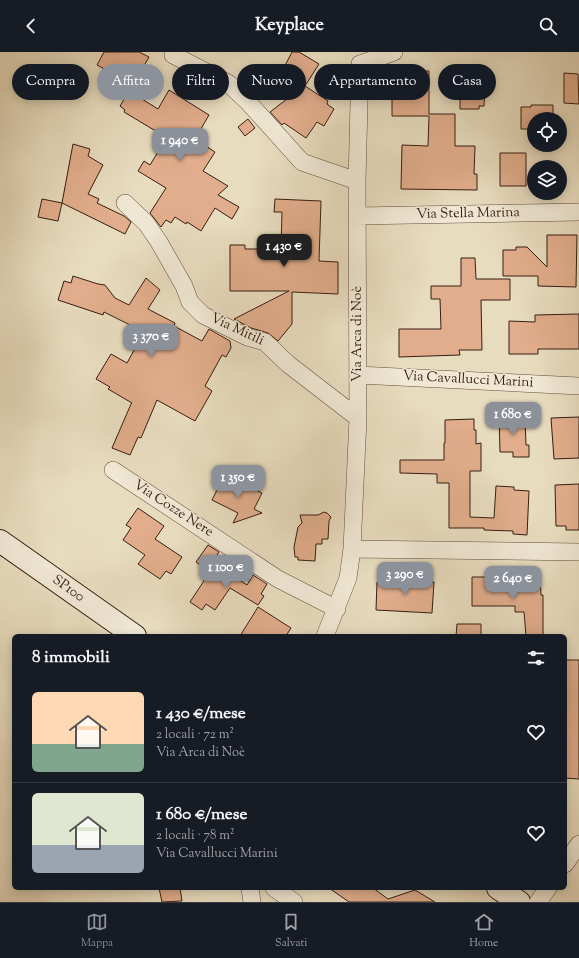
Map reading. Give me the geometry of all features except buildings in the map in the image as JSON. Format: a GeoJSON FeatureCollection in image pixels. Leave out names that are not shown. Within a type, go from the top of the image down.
{"type":"FeatureCollection","features":[{"type":"Feature","properties":{"kind":"main road","name":"SP100"},"geometry":{"type":"LineString","coordinates":[[0,541],[132,634]]}},
{"type":"Feature","properties":{"kind":"main road"},"geometry":{"type":"LineString","coordinates":[[501,890],[518,902]]}},
{"type":"Feature","properties":{"kind":"street"},"geometry":{"type":"LineString","coordinates":[[173,52],[173,55],[228,84],[248,102],[302,162],[357,181]]}},
{"type":"Feature","properties":{"kind":"street","name":"Via Arca di Noè"},"geometry":{"type":"LineString","coordinates":[[326,634],[348,578],[352,549],[358,418],[357,181],[360,64],[394,52]]}},
{"type":"Feature","properties":{"kind":"street","name":"Via Mitili"},"geometry":{"type":"LineString","coordinates":[[125,203],[146,224],[184,286],[190,302],[203,315],[247,337],[266,342],[288,364],[358,418]]}},
{"type":"Feature","properties":{"kind":"street","name":"Via Stella Marina"},"geometry":{"type":"LineString","coordinates":[[357,216],[579,212]]}},
{"type":"Feature","properties":{"kind":"street","name":"Via Cavallucci Marini"},"geometry":{"type":"LineString","coordinates":[[358,375],[579,386]]}},
{"type":"Feature","properties":{"kind":"street","name":"Via Cozze Nere"},"geometry":{"type":"LineString","coordinates":[[113,470],[278,579],[337,609]]}},
{"type":"Feature","properties":{"kind":"street"},"geometry":{"type":"LineString","coordinates":[[352,549],[579,552]]}},
{"type":"Feature","properties":{"kind":"street"},"geometry":{"type":"LineString","coordinates":[[567,861],[579,844]]}},
{"type":"Feature","properties":{"kind":"street"},"geometry":{"type":"LineString","coordinates":[[250,890],[252,902]]}},
{"type":"Feature","properties":{"kind":"street"},"geometry":{"type":"LineString","coordinates":[[277,890],[294,902]]}},
{"type":"Feature","properties":{"kind":"street"},"geometry":{"type":"LineString","coordinates":[[538,902],[547,890]]}}]}
